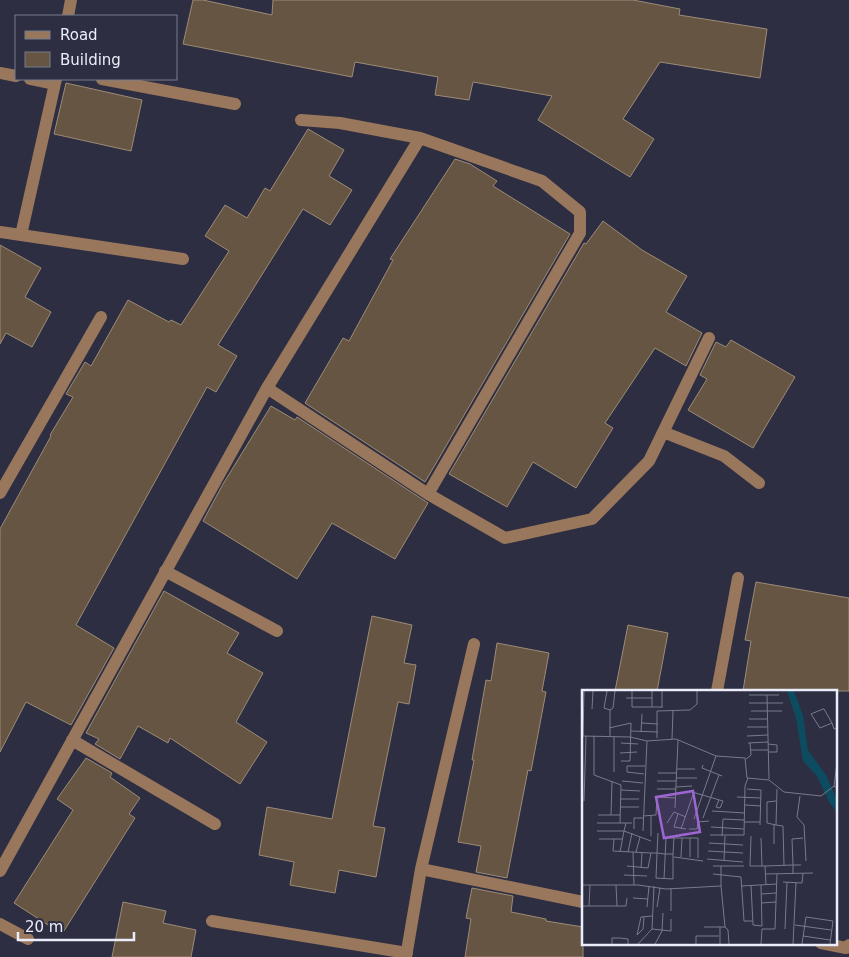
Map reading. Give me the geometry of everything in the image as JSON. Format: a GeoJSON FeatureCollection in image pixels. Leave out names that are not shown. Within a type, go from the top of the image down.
{"type":"FeatureCollection","features":[{"type":"Feature","properties":{"kind":"street"},"geometry":{"type":"LineString","coordinates":[[68,15],[71,0]]}},
{"type":"Feature","properties":{"kind":"street"},"geometry":{"type":"LineString","coordinates":[[0,73],[15,76]]}},
{"type":"Feature","properties":{"kind":"street"},"geometry":{"type":"LineString","coordinates":[[20,235],[55,81],[42,80]]}},
{"type":"Feature","properties":{"kind":"street"},"geometry":{"type":"LineString","coordinates":[[107,80],[234,104]]}},
{"type":"Feature","properties":{"kind":"street"},"geometry":{"type":"LineString","coordinates":[[301,120],[340,123],[420,138],[542,181],[580,212],[580,233],[428,494]]}},
{"type":"Feature","properties":{"kind":"street"},"geometry":{"type":"LineString","coordinates":[[0,871],[267,388],[420,138]]}},
{"type":"Feature","properties":{"kind":"street"},"geometry":{"type":"LineString","coordinates":[[0,232],[183,259]]}},
{"type":"Feature","properties":{"kind":"street"},"geometry":{"type":"LineString","coordinates":[[0,493],[101,317]]}},
{"type":"Feature","properties":{"kind":"street"},"geometry":{"type":"LineString","coordinates":[[267,388],[428,494],[505,538],[592,519],[649,461],[709,338]]}},
{"type":"Feature","properties":{"kind":"street"},"geometry":{"type":"LineString","coordinates":[[663,432],[724,456],[759,483]]}},
{"type":"Feature","properties":{"kind":"street"},"geometry":{"type":"LineString","coordinates":[[165,571],[277,631]]}},
{"type":"Feature","properties":{"kind":"street"},"geometry":{"type":"LineString","coordinates":[[717,690],[738,578]]}},
{"type":"Feature","properties":{"kind":"street"},"geometry":{"type":"LineString","coordinates":[[212,921],[406,955],[421,868],[474,644]]}},
{"type":"Feature","properties":{"kind":"street"},"geometry":{"type":"LineString","coordinates":[[72,740],[215,824]]}},
{"type":"Feature","properties":{"kind":"street"},"geometry":{"type":"LineString","coordinates":[[421,868],[582,902]]}},
{"type":"Feature","properties":{"kind":"street"},"geometry":{"type":"LineString","coordinates":[[0,924],[28,940]]}},
{"type":"Feature","properties":{"kind":"street"},"geometry":{"type":"LineString","coordinates":[[825,944],[846,948],[849,945]]}},
{"type":"Feature","properties":{"kind":"building"},"geometry":{"type":"Polygon","coordinates":[[[193,0],[203,0],[272,15],[273,0],[633,0],[680,9],[679,15],[767,29],[760,78],[660,62],[623,119],[654,139],[630,177],[538,120],[552,96],[473,82],[469,100],[435,95],[438,77],[355,62],[352,77],[183,44],[193,0]]]}},
{"type":"Feature","properties":{"kind":"building"},"geometry":{"type":"Polygon","coordinates":[[[66,83],[142,100],[131,151],[54,134],[66,83]]]}},
{"type":"Feature","properties":{"kind":"building"},"geometry":{"type":"Polygon","coordinates":[[[308,129],[344,150],[329,176],[352,190],[330,225],[303,209],[218,345],[237,356],[216,392],[207,387],[76,625],[114,648],[71,725],[26,702],[0,752],[0,529],[50,435],[73,397],[66,394],[85,362],[91,366],[128,300],[169,322],[171,320],[181,325],[229,251],[205,236],[225,205],[247,218],[265,188],[270,191],[308,129]]]}},
{"type":"Feature","properties":{"kind":"building"},"geometry":{"type":"Polygon","coordinates":[[[455,159],[470,164],[497,181],[493,186],[570,234],[425,482],[305,403],[343,338],[349,341],[393,260],[390,259],[455,159]]]}},
{"type":"Feature","properties":{"kind":"building"},"geometry":{"type":"Polygon","coordinates":[[[603,221],[642,250],[687,276],[666,312],[702,333],[686,366],[655,348],[605,423],[613,428],[576,488],[533,462],[507,507],[449,474],[584,243],[586,244],[603,221]]]}},
{"type":"Feature","properties":{"kind":"building"},"geometry":{"type":"Polygon","coordinates":[[[0,245],[41,268],[25,297],[51,312],[32,347],[6,333],[0,344],[0,245]]]}},
{"type":"Feature","properties":{"kind":"building"},"geometry":{"type":"Polygon","coordinates":[[[731,340],[795,377],[753,448],[688,410],[707,379],[700,375],[716,342],[726,347],[731,340]]]}},
{"type":"Feature","properties":{"kind":"building"},"geometry":{"type":"Polygon","coordinates":[[[271,406],[295,420],[297,417],[428,503],[395,559],[332,523],[297,579],[203,521],[223,484],[271,406]]]}},
{"type":"Feature","properties":{"kind":"building"},"geometry":{"type":"Polygon","coordinates":[[[756,582],[849,598],[849,691],[743,690],[751,641],[745,640],[756,582]]]}},
{"type":"Feature","properties":{"kind":"building"},"geometry":{"type":"Polygon","coordinates":[[[164,591],[239,633],[227,653],[263,673],[236,722],[267,742],[240,784],[170,738],[168,743],[138,726],[120,759],[95,744],[99,739],[86,733],[164,591]]]}},
{"type":"Feature","properties":{"kind":"building"},"geometry":{"type":"Polygon","coordinates":[[[372,616],[412,625],[404,663],[416,665],[409,704],[398,702],[373,826],[385,828],[376,877],[339,870],[335,893],[290,885],[294,862],[259,855],[267,807],[332,819],[372,616]]]}},
{"type":"Feature","properties":{"kind":"building"},"geometry":{"type":"Polygon","coordinates":[[[628,625],[668,633],[657,690],[615,690],[628,625]]]}},
{"type":"Feature","properties":{"kind":"building"},"geometry":{"type":"Polygon","coordinates":[[[497,643],[549,653],[542,691],[546,692],[531,771],[528,770],[507,878],[476,872],[481,846],[458,842],[474,760],[472,760],[486,680],[491,681],[497,643]]]}},
{"type":"Feature","properties":{"kind":"building"},"geometry":{"type":"Polygon","coordinates":[[[86,758],[112,773],[110,777],[140,798],[129,814],[135,818],[62,934],[14,903],[73,810],[57,799],[86,758]]]}},
{"type":"Feature","properties":{"kind":"building"},"geometry":{"type":"Polygon","coordinates":[[[472,888],[513,896],[511,912],[546,919],[546,921],[582,927],[583,957],[465,957],[471,919],[466,918],[472,888]]]}},
{"type":"Feature","properties":{"kind":"building"},"geometry":{"type":"Polygon","coordinates":[[[123,902],[166,911],[163,923],[196,930],[191,957],[112,957],[123,902]]]}}]}
